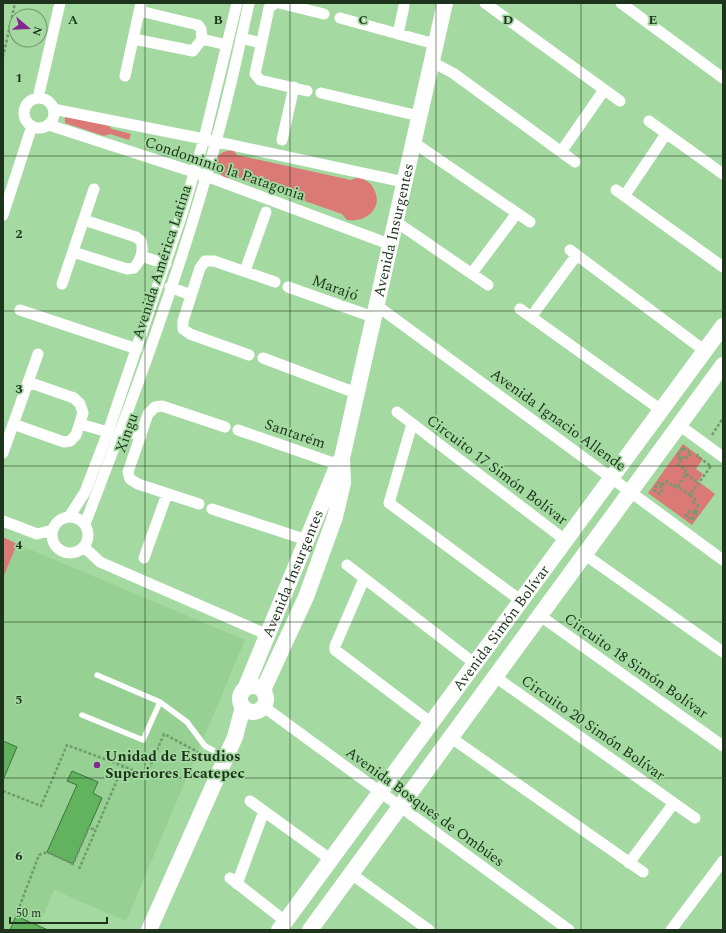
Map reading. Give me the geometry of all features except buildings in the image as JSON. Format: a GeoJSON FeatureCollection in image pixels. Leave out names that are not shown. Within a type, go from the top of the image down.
{"type":"FeatureCollection","features":[{"type":"Feature","properties":{"kind":"main road","name":"Avenida Insurgentes"},"geometry":{"type":"LineString","coordinates":[[245,689],[340,463],[445,3]]}},
{"type":"Feature","properties":{"kind":"main road","name":"Avenida Simón Bolívar"},"geometry":{"type":"LineString","coordinates":[[282,926],[379,791],[723,326]]}},
{"type":"Feature","properties":{"kind":"main road","name":"Avenida Simón Bolívar"},"geometry":{"type":"LineString","coordinates":[[310,930],[494,676],[723,365]]}},
{"type":"Feature","properties":{"kind":"main road","name":"Avenida Insurgentes"},"geometry":{"type":"LineString","coordinates":[[263,690],[306,597],[335,517],[343,482],[340,463]]}},
{"type":"Feature","properties":{"kind":"main road"},"geometry":{"type":"LineString","coordinates":[[149,930],[235,737],[253,709],[267,702],[263,690],[258,687],[251,686],[245,689],[240,698],[253,709]]}},
{"type":"Feature","properties":{"kind":"street"},"geometry":{"type":"LineString","coordinates":[[3,215],[32,126],[27,122],[25,110],[32,100],[38,98],[60,3]]}},
{"type":"Feature","properties":{"kind":"street","name":"Avenida América Latina"},"geometry":{"type":"LineString","coordinates":[[53,530],[56,524],[62,519],[69,517],[85,492],[137,349],[166,264],[204,139],[237,3]]}},
{"type":"Feature","properties":{"kind":"street","name":"Avenida América Latina"},"geometry":{"type":"LineString","coordinates":[[84,547],[88,536],[85,524],[121,430],[206,176],[216,142],[249,3]]}},
{"type":"Feature","properties":{"kind":"street"},"geometry":{"type":"LineString","coordinates":[[276,3],[269,8],[254,74],[260,80],[307,90]]}},
{"type":"Feature","properties":{"kind":"street"},"geometry":{"type":"LineString","coordinates":[[280,3],[324,14]]}},
{"type":"Feature","properties":{"kind":"street"},"geometry":{"type":"LineString","coordinates":[[485,3],[620,101]]}},
{"type":"Feature","properties":{"kind":"street"},"geometry":{"type":"LineString","coordinates":[[621,3],[723,78]]}},
{"type":"Feature","properties":{"kind":"street"},"geometry":{"type":"LineString","coordinates":[[398,34],[404,6]]}},
{"type":"Feature","properties":{"kind":"street"},"geometry":{"type":"LineString","coordinates":[[125,76],[140,7],[198,25],[202,39],[193,51],[134,39]]}},
{"type":"Feature","properties":{"kind":"street"},"geometry":{"type":"LineString","coordinates":[[340,18],[435,44]]}},
{"type":"Feature","properties":{"kind":"street"},"geometry":{"type":"LineString","coordinates":[[241,38],[261,43]]}},
{"type":"Feature","properties":{"kind":"street"},"geometry":{"type":"LineString","coordinates":[[202,39],[227,45]]}},
{"type":"Feature","properties":{"kind":"street"},"geometry":{"type":"LineString","coordinates":[[432,62],[453,73],[575,162]]}},
{"type":"Feature","properties":{"kind":"street"},"geometry":{"type":"LineString","coordinates":[[282,140],[294,87]]}},
{"type":"Feature","properties":{"kind":"street"},"geometry":{"type":"LineString","coordinates":[[561,152],[604,90]]}},
{"type":"Feature","properties":{"kind":"street"},"geometry":{"type":"LineString","coordinates":[[321,94],[418,116]]}},
{"type":"Feature","properties":{"kind":"street","name":"Condominio la Patagonia"},"geometry":{"type":"LineString","coordinates":[[38,98],[45,99],[54,109],[204,139],[404,182]]}},
{"type":"Feature","properties":{"kind":"street"},"geometry":{"type":"LineString","coordinates":[[49,125],[52,120],[54,109]]}},
{"type":"Feature","properties":{"kind":"street"},"geometry":{"type":"LineString","coordinates":[[649,121],[723,174]]}},
{"type":"Feature","properties":{"kind":"street","name":"Condominio la Patagonia"},"geometry":{"type":"LineString","coordinates":[[32,126],[38,128],[49,125],[194,172],[390,244]]}},
{"type":"Feature","properties":{"kind":"street"},"geometry":{"type":"LineString","coordinates":[[666,134],[620,192],[723,267]]}},
{"type":"Feature","properties":{"kind":"street"},"geometry":{"type":"LineString","coordinates":[[413,142],[530,222]]}},
{"type":"Feature","properties":{"kind":"street"},"geometry":{"type":"LineString","coordinates":[[62,284],[94,189]]}},
{"type":"Feature","properties":{"kind":"street"},"geometry":{"type":"LineString","coordinates":[[245,271],[266,212]]}},
{"type":"Feature","properties":{"kind":"street"},"geometry":{"type":"LineString","coordinates":[[472,273],[517,213]]}},
{"type":"Feature","properties":{"kind":"street"},"geometry":{"type":"LineString","coordinates":[[73,252],[127,269],[134,268],[141,256],[143,249],[142,241],[136,237],[84,220]]}},
{"type":"Feature","properties":{"kind":"street"},"geometry":{"type":"LineString","coordinates":[[395,221],[488,285]]}},
{"type":"Feature","properties":{"kind":"street"},"geometry":{"type":"LineString","coordinates":[[531,317],[573,253],[705,351]]}},
{"type":"Feature","properties":{"kind":"street"},"geometry":{"type":"LineString","coordinates":[[141,256],[166,264]]}},
{"type":"Feature","properties":{"kind":"street"},"geometry":{"type":"LineString","coordinates":[[249,355],[190,334],[183,329],[183,322],[200,268],[205,261],[214,261],[275,282]]}},
{"type":"Feature","properties":{"kind":"street"},"geometry":{"type":"LineString","coordinates":[[170,287],[192,295]]}},
{"type":"Feature","properties":{"kind":"street","name":"Marajó"},"geometry":{"type":"LineString","coordinates":[[288,287],[374,311]]}},
{"type":"Feature","properties":{"kind":"street"},"geometry":{"type":"LineString","coordinates":[[520,309],[661,410]]}},
{"type":"Feature","properties":{"kind":"street"},"geometry":{"type":"LineString","coordinates":[[20,310],[137,349]]}},
{"type":"Feature","properties":{"kind":"street","name":"Avenida Ignacio Allende"},"geometry":{"type":"LineString","coordinates":[[374,311],[611,477],[723,560]]}},
{"type":"Feature","properties":{"kind":"street"},"geometry":{"type":"LineString","coordinates":[[3,453],[38,354]]}},
{"type":"Feature","properties":{"kind":"street"},"geometry":{"type":"LineString","coordinates":[[264,358],[356,393]]}},
{"type":"Feature","properties":{"kind":"street"},"geometry":{"type":"LineString","coordinates":[[13,424],[64,442],[70,441],[76,436],[83,413],[80,404],[74,398],[28,382]]}},
{"type":"Feature","properties":{"kind":"street","name":"Xingu"},"geometry":{"type":"LineString","coordinates":[[199,504],[138,484],[130,479],[128,472],[148,414],[155,408],[162,406],[225,427]]}},
{"type":"Feature","properties":{"kind":"street","name":"Circuito 17 Simón Bolívar"},"geometry":{"type":"LineString","coordinates":[[397,412],[565,540]]}},
{"type":"Feature","properties":{"kind":"street"},"geometry":{"type":"LineString","coordinates":[[80,424],[108,432]]}},
{"type":"Feature","properties":{"kind":"street","name":"Circuito 17 Simón Bolívar"},"geometry":{"type":"LineString","coordinates":[[412,424],[390,503],[520,600]]}},
{"type":"Feature","properties":{"kind":"street"},"geometry":{"type":"LineString","coordinates":[[679,425],[723,458]]}},
{"type":"Feature","properties":{"kind":"street"},"geometry":{"type":"LineString","coordinates":[[121,430],[141,436]]}},
{"type":"Feature","properties":{"kind":"street","name":"Santarém"},"geometry":{"type":"LineString","coordinates":[[238,430],[340,463]]}},
{"type":"Feature","properties":{"kind":"street"},"geometry":{"type":"LineString","coordinates":[[144,558],[167,494]]}},
{"type":"Feature","properties":{"kind":"street"},"geometry":{"type":"LineString","coordinates":[[212,509],[307,540]]}},
{"type":"Feature","properties":{"kind":"street"},"geometry":{"type":"LineString","coordinates":[[69,517],[75,517],[85,524]]}},
{"type":"Feature","properties":{"kind":"street"},"geometry":{"type":"LineString","coordinates":[[3,521],[37,534],[53,530],[54,542],[62,551],[73,553],[84,547],[100,562],[268,635]]}},
{"type":"Feature","properties":{"kind":"street"},"geometry":{"type":"LineString","coordinates":[[584,554],[723,652]]}},
{"type":"Feature","properties":{"kind":"street"},"geometry":{"type":"LineString","coordinates":[[347,565],[474,663]]}},
{"type":"Feature","properties":{"kind":"street"},"geometry":{"type":"LineString","coordinates":[[364,579],[335,646],[335,650],[430,722]]}},
{"type":"Feature","properties":{"kind":"street","name":"Circuito 18 Simón Bolívar"},"geometry":{"type":"LineString","coordinates":[[539,615],[719,743],[723,731]]}},
{"type":"Feature","properties":{"kind":"street","name":"Circuito 20 Simón Bolívar"},"geometry":{"type":"LineString","coordinates":[[494,676],[695,818]]}},
{"type":"Feature","properties":{"kind":"street","name":"Avenida Bosques de Ombúes"},"geometry":{"type":"LineString","coordinates":[[253,709],[379,791],[569,930]]}},
{"type":"Feature","properties":{"kind":"street"},"geometry":{"type":"LineString","coordinates":[[450,737],[643,872]]}},
{"type":"Feature","properties":{"kind":"street"},"geometry":{"type":"LineString","coordinates":[[250,801],[330,859]]}},
{"type":"Feature","properties":{"kind":"street"},"geometry":{"type":"LineString","coordinates":[[629,863],[674,803]]}},
{"type":"Feature","properties":{"kind":"street"},"geometry":{"type":"LineString","coordinates":[[264,811],[234,881],[282,926]]}},
{"type":"Feature","properties":{"kind":"street"},"geometry":{"type":"LineString","coordinates":[[671,930],[723,861]]}},
{"type":"Feature","properties":{"kind":"street"},"geometry":{"type":"LineString","coordinates":[[350,873],[428,930]]}},
{"type":"Feature","properties":{"kind":"lane"},"geometry":{"type":"LineString","coordinates":[[97,675],[160,702],[187,722],[205,746],[226,757]]}},
{"type":"Feature","properties":{"kind":"lane"},"geometry":{"type":"LineString","coordinates":[[82,715],[143,740],[160,702]]}},
{"type":"Feature","properties":{"kind":"path"},"geometry":{"type":"LineString","coordinates":[[3,57],[15,3]]}},
{"type":"Feature","properties":{"kind":"path"},"geometry":{"type":"LineString","coordinates":[[690,495],[711,466],[697,456],[723,418]]}},
{"type":"Feature","properties":{"kind":"path"},"geometry":{"type":"LineString","coordinates":[[678,487],[686,474],[684,473],[686,470],[678,464],[684,456],[687,458],[690,453],[683,448],[677,456],[681,459]]}},
{"type":"Feature","properties":{"kind":"path"},"geometry":{"type":"LineString","coordinates":[[686,474],[698,483]]}},
{"type":"Feature","properties":{"kind":"path"},"geometry":{"type":"LineString","coordinates":[[662,485],[658,483],[654,490],[660,494],[662,491],[660,489],[666,481],[674,487],[675,485],[695,499],[693,502],[698,505],[693,513],[690,511],[686,516],[692,520],[698,512],[695,510]]}},
{"type":"Feature","properties":{"kind":"path"},"geometry":{"type":"LineString","coordinates":[[3,791],[41,806],[67,745],[146,776],[164,734],[177,739],[201,754],[205,746]]}},
{"type":"Feature","properties":{"kind":"path"},"geometry":{"type":"LineString","coordinates":[[79,869],[123,766]]}},
{"type":"Feature","properties":{"kind":"path"},"geometry":{"type":"LineString","coordinates":[[16,916],[39,856],[47,852],[73,864],[89,827],[95,830]]}},
{"type":"Feature","properties":{"kind":"shaded area"},"geometry":{"type":"Polygon","coordinates":[[[65,116],[107,124],[112,129],[131,134],[129,140],[110,134],[104,136],[65,123],[65,116]]]}},
{"type":"Feature","properties":{"kind":"shaded area"},"geometry":{"type":"Polygon","coordinates":[[[233,150],[237,155],[351,180],[359,177],[372,186],[376,193],[376,206],[372,212],[361,219],[347,220],[342,214],[233,176],[225,179],[218,169],[216,160],[221,153],[233,150]]]}},
{"type":"Feature","properties":{"kind":"shaded area"},"geometry":{"type":"Polygon","coordinates":[[[683,444],[703,459],[696,469],[703,474],[698,481],[715,494],[692,525],[648,493],[683,444]]]}},
{"type":"Feature","properties":{"kind":"shaded area"},"geometry":{"type":"Polygon","coordinates":[[[3,537],[17,544],[3,578],[3,537]]]}},
{"type":"Feature","properties":{"kind":"shaded area","name":"Unidad de Estudios Superiores Ecatepec"},"geometry":{"type":"Polygon","coordinates":[[[17,544],[245,640],[126,921],[54,890],[37,930],[3,930],[3,578],[17,544]]]}},
{"type":"Feature","properties":{"kind":"place","name":"Unidad de Estudios Superiores Ecatepec"},"geometry":{"type":"Point","coordinates":[97,765]}}]}
